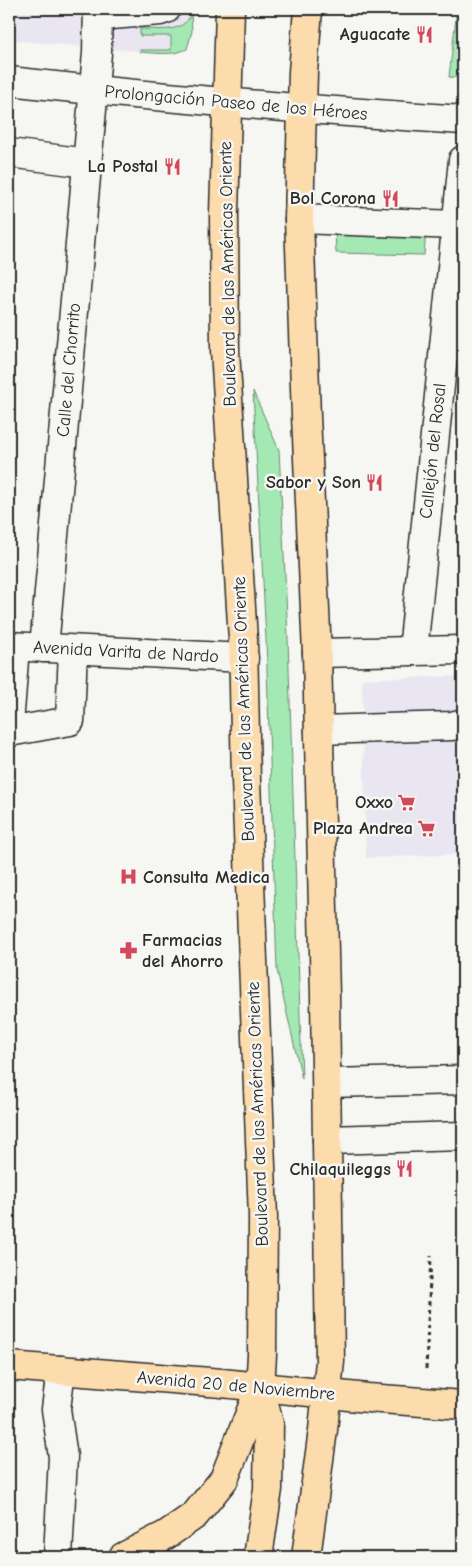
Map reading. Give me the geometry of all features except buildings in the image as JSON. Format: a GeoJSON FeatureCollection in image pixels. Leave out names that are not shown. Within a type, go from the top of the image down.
{"type":"FeatureCollection","features":[{"type":"Feature","properties":{"kind":"main road","name":"Boulevard de las Américas Oriente"},"geometry":{"type":"LineString","coordinates":[[230,9],[224,214],[225,350],[244,658],[246,780],[263,1217],[260,1388],[269,1424],[268,1489],[258,1557]]}},
{"type":"Feature","properties":{"kind":"main road"},"geometry":{"type":"LineString","coordinates":[[306,1557],[330,1361],[327,1083],[317,653],[299,219],[302,109],[308,9]]}},
{"type":"Feature","properties":{"kind":"main road","name":"Avenida 20 de Noviembre"},"geometry":{"type":"LineString","coordinates":[[9,1366],[463,1405]]}},
{"type":"Feature","properties":{"kind":"main road"},"geometry":{"type":"LineString","coordinates":[[122,1557],[166,1535],[195,1515],[224,1479],[260,1388]]}},
{"type":"Feature","properties":{"kind":"street"},"geometry":{"type":"LineString","coordinates":[[99,12],[160,11],[166,9]]}},
{"type":"Feature","properties":{"kind":"street","name":"Calle del Chorrito"},"geometry":{"type":"LineString","coordinates":[[44,648],[94,91],[99,12]]}},
{"type":"Feature","properties":{"kind":"street","name":"Prolongación Paseo de los Héroes"},"geometry":{"type":"LineString","coordinates":[[9,81],[228,103],[463,120]]}},
{"type":"Feature","properties":{"kind":"street"},"geometry":{"type":"LineString","coordinates":[[9,154],[87,163]]}},
{"type":"Feature","properties":{"kind":"street","name":"Callejón del Rosal"},"geometry":{"type":"LineString","coordinates":[[413,651],[463,160]]}},
{"type":"Feature","properties":{"kind":"street"},"geometry":{"type":"LineString","coordinates":[[299,219],[457,225]]}},
{"type":"Feature","properties":{"kind":"street"},"geometry":{"type":"LineString","coordinates":[[9,725],[12,646]]}},
{"type":"Feature","properties":{"kind":"street","name":"Avenida Varita de Nardo"},"geometry":{"type":"LineString","coordinates":[[12,646],[244,658]]}},
{"type":"Feature","properties":{"kind":"street"},"geometry":{"type":"LineString","coordinates":[[9,732],[70,722],[73,650]]}},
{"type":"Feature","properties":{"kind":"street"},"geometry":{"type":"LineString","coordinates":[[317,653],[463,650]]}},
{"type":"Feature","properties":{"kind":"street"},"geometry":{"type":"LineString","coordinates":[[319,730],[452,726],[463,722]]}},
{"type":"Feature","properties":{"kind":"street"},"geometry":{"type":"LineString","coordinates":[[327,1083],[463,1080]]}},
{"type":"Feature","properties":{"kind":"street"},"geometry":{"type":"LineString","coordinates":[[327,1140],[463,1136]]}},
{"type":"Feature","properties":{"kind":"street"},"geometry":{"type":"LineString","coordinates":[[58,1547],[63,1457],[56,1409],[61,1370]]}},
{"type":"Feature","properties":{"kind":"path"},"geometry":{"type":"LineString","coordinates":[[426,1369],[431,1256]]}},
{"type":"Feature","properties":{"kind":"shaded area"},"geometry":{"type":"Polygon","coordinates":[[[9,9],[190,9],[192,31],[187,49],[179,53],[170,54],[9,40],[9,9]]]}},
{"type":"Feature","properties":{"kind":"shaded area"},"geometry":{"type":"Polygon","coordinates":[[[463,676],[463,854],[366,858],[362,679],[463,676]]]}},
{"type":"Feature","properties":{"kind":"green space"},"geometry":{"type":"Polygon","coordinates":[[[457,9],[463,9],[463,78],[449,77],[457,9]]]}},
{"type":"Feature","properties":{"kind":"green space"},"geometry":{"type":"Polygon","coordinates":[[[191,14],[192,31],[187,49],[170,53],[140,52],[140,50],[171,50],[171,36],[140,36],[140,29],[162,30],[176,28],[182,25],[191,14]]]}},
{"type":"Feature","properties":{"kind":"green space"},"geometry":{"type":"Polygon","coordinates":[[[335,228],[426,230],[424,255],[336,253],[335,228]]]}},
{"type":"Feature","properties":{"kind":"green space"},"geometry":{"type":"Polygon","coordinates":[[[253,391],[279,450],[288,638],[302,1079],[277,970],[266,639],[253,391]]]}},
{"type":"Feature","properties":{"kind":"place","name":"Aguacate"},"geometry":{"type":"Point","coordinates":[424,34]}},
{"type":"Feature","properties":{"kind":"place","name":"La Postal"},"geometry":{"type":"Point","coordinates":[172,166]}},
{"type":"Feature","properties":{"kind":"place","name":"Bol Corona"},"geometry":{"type":"Point","coordinates":[390,198]}},
{"type":"Feature","properties":{"kind":"place","name":"Sabor y Son"},"geometry":{"type":"Point","coordinates":[375,482]}},
{"type":"Feature","properties":{"kind":"place","name":"Oxxo"},"geometry":{"type":"Point","coordinates":[407,802]}},
{"type":"Feature","properties":{"kind":"place","name":"Plaza Andrea"},"geometry":{"type":"Point","coordinates":[427,828]}},
{"type":"Feature","properties":{"kind":"place","name":"Consulta Medica"},"geometry":{"type":"Point","coordinates":[129,877]}},
{"type":"Feature","properties":{"kind":"place","name":"Farmacias del Ahorro"},"geometry":{"type":"Point","coordinates":[128,950]}},
{"type":"Feature","properties":{"kind":"place","name":"Chilaquileggs"},"geometry":{"type":"Point","coordinates":[405,1169]}}]}
